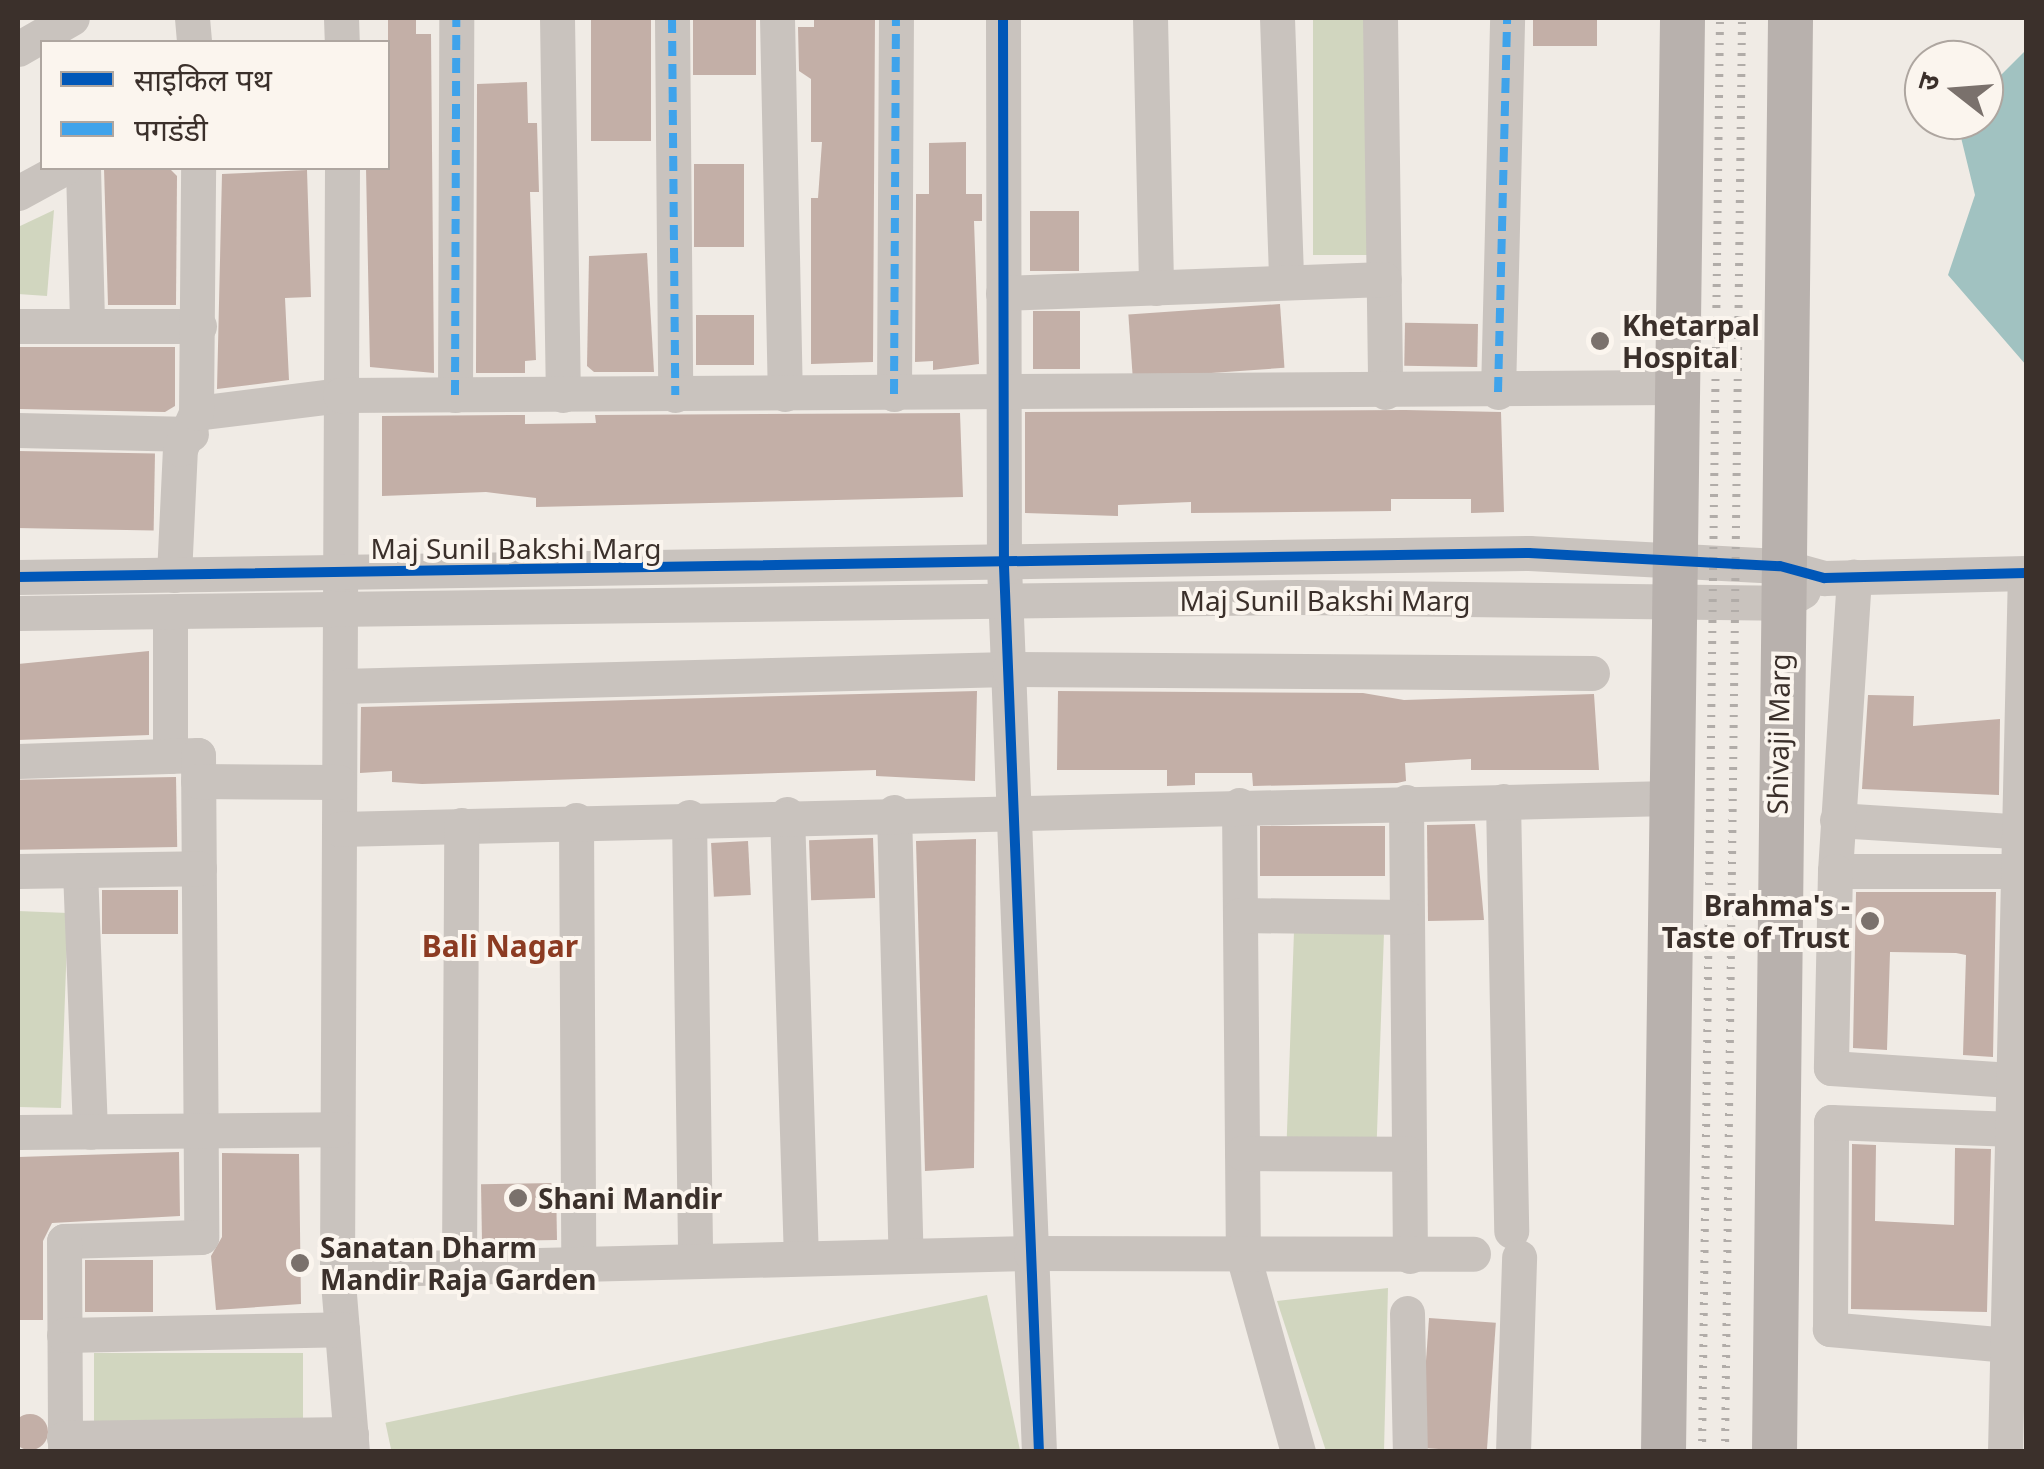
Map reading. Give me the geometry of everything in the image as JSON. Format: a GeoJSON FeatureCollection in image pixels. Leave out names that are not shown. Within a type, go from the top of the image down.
{"type":"FeatureCollection","features":[{"type":"Feature","properties":{"kind":"main road"},"geometry":{"type":"LineString","coordinates":[[1663,1452],[1682,18]]}},
{"type":"Feature","properties":{"kind":"main road","name":"Shivaji Marg"},"geometry":{"type":"LineString","coordinates":[[1774,1452],[1790,18]]}},
{"type":"Feature","properties":{"kind":"street"},"geometry":{"type":"LineString","coordinates":[[18,49],[72,18]]}},
{"type":"Feature","properties":{"kind":"street"},"geometry":{"type":"LineString","coordinates":[[456,18],[456,395]]}},
{"type":"Feature","properties":{"kind":"street"},"geometry":{"type":"LineString","coordinates":[[557,18],[563,394]]}},
{"type":"Feature","properties":{"kind":"street"},"geometry":{"type":"LineString","coordinates":[[672,18],[676,395]]}},
{"type":"Feature","properties":{"kind":"street"},"geometry":{"type":"LineString","coordinates":[[777,18],[785,394]]}},
{"type":"Feature","properties":{"kind":"street"},"geometry":{"type":"LineString","coordinates":[[894,394],[896,18]]}},
{"type":"Feature","properties":{"kind":"street"},"geometry":{"type":"LineString","coordinates":[[1003,18],[1004,566],[1038,1452]]}},
{"type":"Feature","properties":{"kind":"street"},"geometry":{"type":"LineString","coordinates":[[1150,18],[1156,288]]}},
{"type":"Feature","properties":{"kind":"street"},"geometry":{"type":"LineString","coordinates":[[1277,18],[1286,282]]}},
{"type":"Feature","properties":{"kind":"street"},"geometry":{"type":"LineString","coordinates":[[1380,18],[1386,392]]}},
{"type":"Feature","properties":{"kind":"street"},"geometry":{"type":"LineString","coordinates":[[1498,392],[1507,18]]}},
{"type":"Feature","properties":{"kind":"street"},"geometry":{"type":"LineString","coordinates":[[18,193],[60,170]]}},
{"type":"Feature","properties":{"kind":"street"},"geometry":{"type":"LineString","coordinates":[[84,170],[87,326]]}},
{"type":"Feature","properties":{"kind":"street"},"geometry":{"type":"LineString","coordinates":[[174,575],[180,448],[194,423],[199,326],[198,170]]}},
{"type":"Feature","properties":{"kind":"street"},"geometry":{"type":"LineString","coordinates":[[18,761],[198,756],[201,1238],[64,1241],[64,1445],[352,1443],[336,1270],[342,170]]}},
{"type":"Feature","properties":{"kind":"street"},"geometry":{"type":"LineString","coordinates":[[1004,293],[1384,279]]}},
{"type":"Feature","properties":{"kind":"street"},"geometry":{"type":"LineString","coordinates":[[18,326],[199,326]]}},
{"type":"Feature","properties":{"kind":"street"},"geometry":{"type":"LineString","coordinates":[[18,430],[194,423],[340,395],[1498,392],[1675,387]]}},
{"type":"Feature","properties":{"kind":"street","name":"Maj Sunil Bakshi Marg"},"geometry":{"type":"LineString","coordinates":[[18,577],[1004,566],[1529,553],[1673,582]]}},
{"type":"Feature","properties":{"kind":"street"},"geometry":{"type":"LineString","coordinates":[[1673,582],[1781,584],[1840,578],[2026,574],[2015,1346],[2005,1452]]}},
{"type":"Feature","properties":{"kind":"street"},"geometry":{"type":"LineString","coordinates":[[1840,578],[1830,1329],[2015,1346]]}},
{"type":"Feature","properties":{"kind":"street","name":"Maj Sunil Bakshi Marg"},"geometry":{"type":"LineString","coordinates":[[18,613],[1006,606],[1673,582]]}},
{"type":"Feature","properties":{"kind":"street"},"geometry":{"type":"LineString","coordinates":[[170,612],[170,756]]}},
{"type":"Feature","properties":{"kind":"street"},"geometry":{"type":"LineString","coordinates":[[340,686],[1009,669],[1592,673]]}},
{"type":"Feature","properties":{"kind":"street"},"geometry":{"type":"LineString","coordinates":[[198,780],[340,782]]}},
{"type":"Feature","properties":{"kind":"street"},"geometry":{"type":"LineString","coordinates":[[339,829],[1015,808],[1670,798]]}},
{"type":"Feature","properties":{"kind":"street"},"geometry":{"type":"LineString","coordinates":[[1503,801],[1515,1244],[1513,1452]]}},
{"type":"Feature","properties":{"kind":"street"},"geometry":{"type":"LineString","coordinates":[[1406,802],[1410,1256]]}},
{"type":"Feature","properties":{"kind":"street"},"geometry":{"type":"LineString","coordinates":[[1239,805],[1243,1254],[1298,1452]]}},
{"type":"Feature","properties":{"kind":"street"},"geometry":{"type":"LineString","coordinates":[[894,812],[906,1256]]}},
{"type":"Feature","properties":{"kind":"street"},"geometry":{"type":"LineString","coordinates":[[787,814],[801,1258]]}},
{"type":"Feature","properties":{"kind":"street"},"geometry":{"type":"LineString","coordinates":[[689,817],[695,1260]]}},
{"type":"Feature","properties":{"kind":"street"},"geometry":{"type":"LineString","coordinates":[[576,820],[578,1262]]}},
{"type":"Feature","properties":{"kind":"street"},"geometry":{"type":"LineString","coordinates":[[1837,820],[2023,832]]}},
{"type":"Feature","properties":{"kind":"street"},"geometry":{"type":"LineString","coordinates":[[460,1266],[461,824]]}},
{"type":"Feature","properties":{"kind":"street"},"geometry":{"type":"LineString","coordinates":[[18,871],[199,868]]}},
{"type":"Feature","properties":{"kind":"street"},"geometry":{"type":"LineString","coordinates":[[80,870],[90,1132]]}},
{"type":"Feature","properties":{"kind":"street"},"geometry":{"type":"LineString","coordinates":[[1835,871],[2023,871]]}},
{"type":"Feature","properties":{"kind":"street"},"geometry":{"type":"LineString","coordinates":[[1240,915],[1406,917]]}},
{"type":"Feature","properties":{"kind":"street"},"geometry":{"type":"LineString","coordinates":[[1831,1068],[2019,1102]]}},
{"type":"Feature","properties":{"kind":"street"},"geometry":{"type":"LineString","coordinates":[[1831,1122],[2019,1102]]}},
{"type":"Feature","properties":{"kind":"street"},"geometry":{"type":"LineString","coordinates":[[18,1132],[337,1129]]}},
{"type":"Feature","properties":{"kind":"street"},"geometry":{"type":"LineString","coordinates":[[1242,1153],[1409,1154]]}},
{"type":"Feature","properties":{"kind":"street"},"geometry":{"type":"LineString","coordinates":[[336,1270],[1031,1253],[1473,1254]]}},
{"type":"Feature","properties":{"kind":"street"},"geometry":{"type":"LineString","coordinates":[[1406,1313],[1410,1452]]}},
{"type":"Feature","properties":{"kind":"street"},"geometry":{"type":"LineString","coordinates":[[64,1335],[342,1328]]}},
{"type":"Feature","properties":{"kind":"green space"},"geometry":{"type":"Polygon","coordinates":[[[1313,20],[1369,20],[1369,255],[1313,255],[1313,20]]]}},
{"type":"Feature","properties":{"kind":"green space"},"geometry":{"type":"Polygon","coordinates":[[[54,210],[47,296],[18,294],[18,227],[54,210]]]}},
{"type":"Feature","properties":{"kind":"green space"},"geometry":{"type":"Polygon","coordinates":[[[18,911],[68,913],[61,1108],[18,1107],[18,911]]]}},
{"type":"Feature","properties":{"kind":"green space"},"geometry":{"type":"Polygon","coordinates":[[[1294,931],[1384,934],[1377,1142],[1287,1139],[1294,931]]]}},
{"type":"Feature","properties":{"kind":"green space"},"geometry":{"type":"Polygon","coordinates":[[[1388,1288],[1384,1451],[1326,1451],[1277,1301],[1388,1288]]]}},
{"type":"Feature","properties":{"kind":"green space"},"geometry":{"type":"Polygon","coordinates":[[[987,1295],[1020,1451],[392,1452],[385,1423],[987,1295]]]}},
{"type":"Feature","properties":{"kind":"green space"},"geometry":{"type":"Polygon","coordinates":[[[94,1353],[303,1353],[303,1423],[94,1423],[94,1353]]]}},
{"type":"Feature","properties":{"kind":"water"},"geometry":{"type":"Polygon","coordinates":[[[2026,50],[2026,365],[1948,275],[1975,195],[1962,140],[2004,140],[2004,72],[2026,50]]]}},
{"type":"Feature","properties":{"kind":"building"},"geometry":{"type":"Polygon","coordinates":[[[388,18],[416,18],[416,34],[431,34],[434,373],[370,367],[366,170],[390,170],[388,18]]]}},
{"type":"Feature","properties":{"kind":"building"},"geometry":{"type":"Polygon","coordinates":[[[591,18],[651,18],[651,141],[591,141],[591,18]]]}},
{"type":"Feature","properties":{"kind":"building"},"geometry":{"type":"Polygon","coordinates":[[[693,18],[756,18],[756,75],[693,75],[693,18]]]}},
{"type":"Feature","properties":{"kind":"building"},"geometry":{"type":"Polygon","coordinates":[[[814,18],[875,18],[873,362],[811,364],[811,198],[818,198],[822,142],[811,142],[811,79],[799,71],[798,27],[814,27],[814,18]]]}},
{"type":"Feature","properties":{"kind":"building"},"geometry":{"type":"Polygon","coordinates":[[[1533,18],[1597,18],[1597,46],[1533,46],[1533,18]]]}},
{"type":"Feature","properties":{"kind":"building"},"geometry":{"type":"Polygon","coordinates":[[[527,82],[528,123],[537,123],[539,192],[530,192],[536,360],[525,361],[525,373],[476,373],[477,84],[527,82]]]}},
{"type":"Feature","properties":{"kind":"building"},"geometry":{"type":"Polygon","coordinates":[[[966,142],[966,194],[982,194],[982,221],[974,221],[979,364],[933,370],[933,361],[915,362],[916,194],[929,194],[929,143],[966,142]]]}},
{"type":"Feature","properties":{"kind":"building"},"geometry":{"type":"Polygon","coordinates":[[[694,164],[744,164],[744,247],[694,247],[694,164]]]}},
{"type":"Feature","properties":{"kind":"building"},"geometry":{"type":"Polygon","coordinates":[[[104,170],[171,170],[177,176],[176,305],[108,305],[104,170]]]}},
{"type":"Feature","properties":{"kind":"building"},"geometry":{"type":"Polygon","coordinates":[[[307,170],[311,297],[285,298],[289,380],[217,389],[222,174],[307,170]]]}},
{"type":"Feature","properties":{"kind":"building"},"geometry":{"type":"Polygon","coordinates":[[[1030,211],[1079,211],[1079,271],[1030,271],[1030,211]]]}},
{"type":"Feature","properties":{"kind":"building"},"geometry":{"type":"Polygon","coordinates":[[[647,253],[654,372],[594,372],[587,366],[589,256],[647,253]]]}},
{"type":"Feature","properties":{"kind":"building"},"geometry":{"type":"Polygon","coordinates":[[[1280,304],[1284,368],[1133,378],[1128,315],[1280,304]]]}},
{"type":"Feature","properties":{"kind":"building"},"geometry":{"type":"Polygon","coordinates":[[[1033,311],[1080,311],[1080,369],[1033,369],[1033,311]]]}},
{"type":"Feature","properties":{"kind":"building"},"geometry":{"type":"Polygon","coordinates":[[[696,315],[754,315],[754,365],[696,365],[696,315]]]}},
{"type":"Feature","properties":{"kind":"building"},"geometry":{"type":"Polygon","coordinates":[[[1405,323],[1478,324],[1477,367],[1404,366],[1405,323]]]}},
{"type":"Feature","properties":{"kind":"building"},"geometry":{"type":"Polygon","coordinates":[[[18,347],[175,347],[175,406],[165,412],[20,409],[18,347]]]}},
{"type":"Feature","properties":{"kind":"building"},"geometry":{"type":"Polygon","coordinates":[[[1025,412],[1501,412],[1504,512],[1471,513],[1471,499],[1391,499],[1391,511],[1191,513],[1191,502],[1118,505],[1118,516],[1025,513],[1025,412]]]}},
{"type":"Feature","properties":{"kind":"building"},"geometry":{"type":"Polygon","coordinates":[[[960,413],[963,497],[536,507],[536,498],[486,492],[382,496],[382,416],[525,415],[525,424],[596,423],[595,415],[960,413]]]}},
{"type":"Feature","properties":{"kind":"building"},"geometry":{"type":"Polygon","coordinates":[[[18,451],[155,453],[154,530],[18,528],[18,451]]]}},
{"type":"Feature","properties":{"kind":"building"},"geometry":{"type":"Polygon","coordinates":[[[149,651],[149,735],[18,740],[18,664],[149,651]]]}},
{"type":"Feature","properties":{"kind":"building"},"geometry":{"type":"Polygon","coordinates":[[[977,691],[975,781],[876,776],[876,770],[422,784],[392,782],[392,771],[360,773],[361,707],[977,691]]]}},
{"type":"Feature","properties":{"kind":"building"},"geometry":{"type":"Polygon","coordinates":[[[1058,691],[1363,693],[1404,700],[1594,694],[1599,770],[1471,770],[1471,759],[1405,763],[1406,781],[1397,783],[1253,786],[1252,773],[1195,773],[1195,785],[1167,786],[1167,770],[1057,770],[1058,691]]]}},
{"type":"Feature","properties":{"kind":"building"},"geometry":{"type":"Polygon","coordinates":[[[1868,695],[1914,696],[1913,726],[2000,719],[1999,795],[1862,789],[1868,695]]]}},
{"type":"Feature","properties":{"kind":"building"},"geometry":{"type":"Polygon","coordinates":[[[176,777],[177,847],[19,850],[18,780],[176,777]]]}},
{"type":"Feature","properties":{"kind":"building"},"geometry":{"type":"Polygon","coordinates":[[[1475,824],[1484,920],[1428,921],[1427,825],[1475,824]]]}},
{"type":"Feature","properties":{"kind":"building"},"geometry":{"type":"Polygon","coordinates":[[[1260,826],[1385,826],[1385,876],[1260,876],[1260,826]]]}},
{"type":"Feature","properties":{"kind":"building"},"geometry":{"type":"Polygon","coordinates":[[[873,838],[875,898],[811,900],[809,840],[873,838]]]}},
{"type":"Feature","properties":{"kind":"building"},"geometry":{"type":"Polygon","coordinates":[[[976,839],[974,1168],[925,1171],[916,841],[976,839]]]}},
{"type":"Feature","properties":{"kind":"building"},"geometry":{"type":"Polygon","coordinates":[[[748,841],[751,895],[714,897],[711,843],[748,841]]]}},
{"type":"Feature","properties":{"kind":"building"},"geometry":{"type":"Polygon","coordinates":[[[102,890],[178,890],[178,934],[102,934],[102,890]]]}},
{"type":"Feature","properties":{"kind":"building"},"geometry":{"type":"Polygon","coordinates":[[[1856,892],[1996,892],[1993,1057],[1963,1055],[1966,955],[1956,953],[1890,952],[1887,1050],[1853,1048],[1856,892]]]}},
{"type":"Feature","properties":{"kind":"building"},"geometry":{"type":"Polygon","coordinates":[[[1852,1144],[1876,1145],[1875,1221],[1954,1225],[1955,1148],[1991,1149],[1987,1312],[1851,1309],[1852,1144]]]}},
{"type":"Feature","properties":{"kind":"building"},"geometry":{"type":"Polygon","coordinates":[[[179,1152],[180,1216],[52,1223],[43,1241],[43,1320],[18,1320],[18,1157],[179,1152]]]}},
{"type":"Feature","properties":{"kind":"building"},"geometry":{"type":"Polygon","coordinates":[[[222,1153],[299,1154],[301,1304],[216,1310],[211,1256],[222,1237],[222,1153]]]}},
{"type":"Feature","properties":{"kind":"building"},"geometry":{"type":"Polygon","coordinates":[[[556,1183],[557,1240],[482,1241],[481,1184],[556,1183]]]}},
{"type":"Feature","properties":{"kind":"building"},"geometry":{"type":"Polygon","coordinates":[[[85,1260],[153,1260],[153,1312],[85,1312],[85,1260]]]}},
{"type":"Feature","properties":{"kind":"building"},"geometry":{"type":"Polygon","coordinates":[[[1429,1318],[1496,1323],[1487,1452],[1420,1448],[1429,1318]]]}},
{"type":"Feature","properties":{"kind":"building"},"geometry":{"type":"Polygon","coordinates":[[[30,1414],[43,1419],[48,1432],[43,1445],[30,1450],[17,1445],[12,1432],[17,1419],[30,1414]]]}},
{"type":"Feature","properties":{"kind":"railway"},"geometry":{"type":"LineString","coordinates":[[1702,1452],[1720,18]]}},
{"type":"Feature","properties":{"kind":"railway"},"geometry":{"type":"LineString","coordinates":[[1725,1452],[1742,18]]}},
{"type":"Feature","properties":{"kind":"marked path"},"geometry":{"type":"LineString","coordinates":[[455,395],[456,18]]}},
{"type":"Feature","properties":{"kind":"marked path"},"geometry":{"type":"LineString","coordinates":[[672,18],[675,395]]}},
{"type":"Feature","properties":{"kind":"marked path"},"geometry":{"type":"LineString","coordinates":[[894,394],[896,18]]}},
{"type":"Feature","properties":{"kind":"marked path"},"geometry":{"type":"LineString","coordinates":[[1498,392],[1507,18]]}},
{"type":"Feature","properties":{"kind":"cycle path"},"geometry":{"type":"LineString","coordinates":[[1003,18],[1004,566],[1039,1452]]}},
{"type":"Feature","properties":{"kind":"cycle path"},"geometry":{"type":"LineString","coordinates":[[18,577],[1529,553],[1780,566],[1824,578],[2026,573]]}},
{"type":"Feature","properties":{"kind":"place","name":"Khetarpal Hospital"},"geometry":{"type":"Point","coordinates":[1600,341]}},
{"type":"Feature","properties":{"kind":"place","name":"Brahma's - Taste of Trust"},"geometry":{"type":"Point","coordinates":[1870,921]}},
{"type":"Feature","properties":{"kind":"place","name":"Shani Mandir"},"geometry":{"type":"Point","coordinates":[518,1198]}},
{"type":"Feature","properties":{"kind":"place","name":"Sanatan Dharm Mandir Raja Garden"},"geometry":{"type":"Point","coordinates":[300,1263]}},
{"type":"Feature","properties":{"kind":"district","name":"Bali Nagar"},"geometry":{"type":"Point","coordinates":[500,946]}}]}
